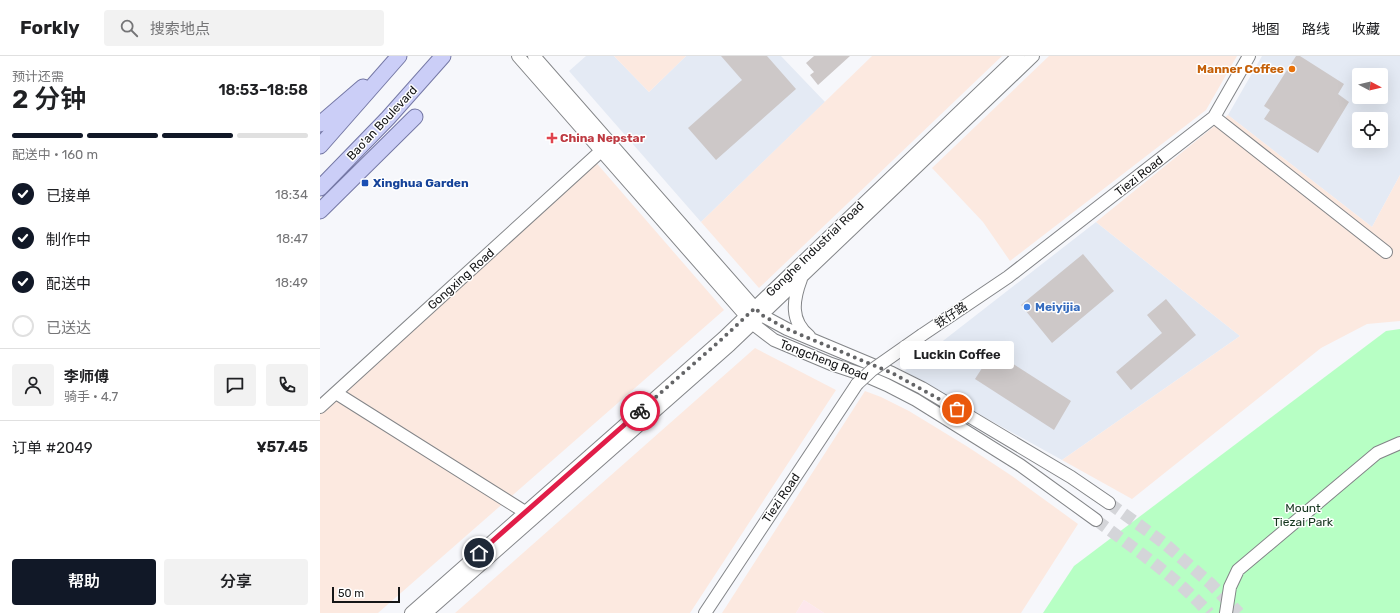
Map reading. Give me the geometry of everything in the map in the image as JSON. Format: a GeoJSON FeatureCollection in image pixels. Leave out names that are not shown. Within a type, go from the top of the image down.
{"type":"FeatureCollection","features":[{"type":"Feature","properties":{"kind":"main road","name":"Bao'an Boulevard"},"geometry":{"type":"LineString","coordinates":[[320,188],[388,118],[443,56]]}},
{"type":"Feature","properties":{"kind":"main road"},"geometry":{"type":"LineString","coordinates":[[320,124],[398,57]]}},
{"type":"Feature","properties":{"kind":"main road"},"geometry":{"type":"LineString","coordinates":[[320,146],[398,57]]}},
{"type":"Feature","properties":{"kind":"main road"},"geometry":{"type":"LineString","coordinates":[[320,211],[415,117]]}},
{"type":"Feature","properties":{"kind":"street","name":"Tongcheng Road"},"geometry":{"type":"LineString","coordinates":[[518,56],[601,151],[754,316],[892,373],[922,388],[1071,477],[1109,503]]}},
{"type":"Feature","properties":{"kind":"street","name":"Tongcheng Road"},"geometry":{"type":"LineString","coordinates":[[534,56],[774,340],[830,364],[881,382],[916,400],[1020,465],[1096,520]]}},
{"type":"Feature","properties":{"kind":"street","name":"Gonghe Industrial Road"},"geometry":{"type":"LineString","coordinates":[[426,613],[730,345],[754,316],[1018,56]]}},
{"type":"Feature","properties":{"kind":"street","name":"Gonghe Industrial Road"},"geometry":{"type":"LineString","coordinates":[[411,613],[723,338],[754,316],[801,277],[1033,56]]}},
{"type":"Feature","properties":{"kind":"street","name":"Tiezi Road"},"geometry":{"type":"LineString","coordinates":[[1008,277],[1214,117],[1249,56]]}},
{"type":"Feature","properties":{"kind":"street"},"geometry":{"type":"LineString","coordinates":[[1214,117],[1386,252]]}},
{"type":"Feature","properties":{"kind":"street","name":"Gongxing Road"},"geometry":{"type":"LineString","coordinates":[[320,407],[601,151]]}},
{"type":"Feature","properties":{"kind":"street"},"geometry":{"type":"LineString","coordinates":[[801,277],[794,302],[794,312],[797,322],[804,332],[813,340]]}},
{"type":"Feature","properties":{"kind":"street","name":"铁仔路"},"geometry":{"type":"LineString","coordinates":[[857,384],[872,370],[1008,277]]}},
{"type":"Feature","properties":{"kind":"street","name":"Tiezi Road"},"geometry":{"type":"LineString","coordinates":[[705,613],[857,384]]}},
{"type":"Feature","properties":{"kind":"street"},"geometry":{"type":"LineString","coordinates":[[336,393],[525,512]]}},
{"type":"Feature","properties":{"kind":"street"},"geometry":{"type":"LineString","coordinates":[[1226,613],[1230,587],[1238,570],[1377,453],[1400,443]]}},
{"type":"Feature","properties":{"kind":"shaded area"},"geometry":{"type":"Polygon","coordinates":[[[586,56],[614,56],[649,92],[686,56],[781,56],[825,102],[701,222],[569,71],[586,56]]]}},
{"type":"Feature","properties":{"kind":"shaded area"},"geometry":{"type":"Polygon","coordinates":[[[614,56],[686,56],[649,92],[614,56]]]}},
{"type":"Feature","properties":{"kind":"shaded area"},"geometry":{"type":"Polygon","coordinates":[[[872,56],[1002,56],[759,288],[701,222],[872,56]]]}},
{"type":"Feature","properties":{"kind":"shaded area"},"geometry":{"type":"Polygon","coordinates":[[[1049,56],[1237,56],[1206,110],[1010,261],[983,222],[932,168],[1049,56]]]}},
{"type":"Feature","properties":{"kind":"shaded area"},"geometry":{"type":"Polygon","coordinates":[[[1262,56],[1400,56],[1400,175],[1372,227],[1228,115],[1262,56]]]}},
{"type":"Feature","properties":{"kind":"shaded area"},"geometry":{"type":"Polygon","coordinates":[[[1228,115],[1372,227],[1400,175],[1400,321],[1367,324],[1321,348],[1132,499],[1062,460],[1240,336],[1096,222],[1228,115]]]}},
{"type":"Feature","properties":{"kind":"shaded area"},"geometry":{"type":"Polygon","coordinates":[[[593,159],[724,310],[378,613],[320,613],[320,407],[593,159]]]}},
{"type":"Feature","properties":{"kind":"shaded area"},"geometry":{"type":"Polygon","coordinates":[[[1096,222],[1240,336],[1062,460],[903,372],[1096,222]]]}},
{"type":"Feature","properties":{"kind":"shaded area"},"geometry":{"type":"Polygon","coordinates":[[[755,348],[836,390],[690,613],[455,613],[755,348]]]}},
{"type":"Feature","properties":{"kind":"shaded area"},"geometry":{"type":"Polygon","coordinates":[[[865,391],[909,411],[968,447],[1012,476],[1078,524],[1021,613],[824,613],[804,600],[796,613],[722,613],[865,391]]]}},
{"type":"Feature","properties":{"kind":"shaded area"},"geometry":{"type":"Polygon","coordinates":[[[804,600],[824,613],[796,613],[804,600]]]}},
{"type":"Feature","properties":{"kind":"green space","name":"Mount Tiezai Park"},"geometry":{"type":"Polygon","coordinates":[[[1400,329],[1400,613],[1043,613],[1074,566],[1386,331],[1400,329]]]}},
{"type":"Feature","properties":{"kind":"building"},"geometry":{"type":"Polygon","coordinates":[[[721,56],[767,56],[796,89],[716,160],[688,128],[742,80],[721,56]]]}},
{"type":"Feature","properties":{"kind":"building"},"geometry":{"type":"Polygon","coordinates":[[[814,56],[850,56],[818,85],[810,75],[814,72],[806,63],[814,56]]]}},
{"type":"Feature","properties":{"kind":"building"},"geometry":{"type":"Polygon","coordinates":[[[1296,56],[1300,56],[1344,84],[1338,94],[1349,102],[1318,153],[1264,119],[1270,110],[1264,106],[1296,56]]]}},
{"type":"Feature","properties":{"kind":"building"},"geometry":{"type":"Polygon","coordinates":[[[1083,254],[1114,291],[1052,343],[1021,305],[1083,254]]]}},
{"type":"Feature","properties":{"kind":"building"},"geometry":{"type":"Polygon","coordinates":[[[1166,299],[1196,335],[1131,390],[1116,372],[1162,333],[1147,315],[1166,299]]]}},
{"type":"Feature","properties":{"kind":"building"},"geometry":{"type":"Polygon","coordinates":[[[993,351],[1071,401],[1054,430],[975,379],[993,351]]]}},
{"type":"Feature","properties":{"kind":"tunnel"},"geometry":{"type":"LineString","coordinates":[[1109,503],[1164,543],[1211,584],[1239,613]]}},
{"type":"Feature","properties":{"kind":"tunnel"},"geometry":{"type":"LineString","coordinates":[[1096,520],[1169,575],[1209,613]]}},
{"type":"Feature","properties":{"kind":"way so far"},"geometry":{"type":"LineString","coordinates":[[640,411],[755,308],[762,315],[787,329],[892,373],[922,388],[957,409]]}},
{"type":"Feature","properties":{"kind":"place","name":"Manner Coffee"},"geometry":{"type":"Point","coordinates":[1292,69]}},
{"type":"Feature","properties":{"kind":"place","name":"China Nepstar"},"geometry":{"type":"Point","coordinates":[552,138]}},
{"type":"Feature","properties":{"kind":"place","name":"Xinghua Garden"},"geometry":{"type":"Point","coordinates":[365,183]}},
{"type":"Feature","properties":{"kind":"place","name":"Meiyijia"},"geometry":{"type":"Point","coordinates":[1027,307]}},
{"type":"Feature","properties":{"kind":"place","name":"Luckin Coffee"},"geometry":{"type":"Point","coordinates":[957,409]}},
{"type":"Feature","properties":{"kind":"route"},"geometry":{"type":"LineString","coordinates":[[479,553],[640,411]]}}]}
